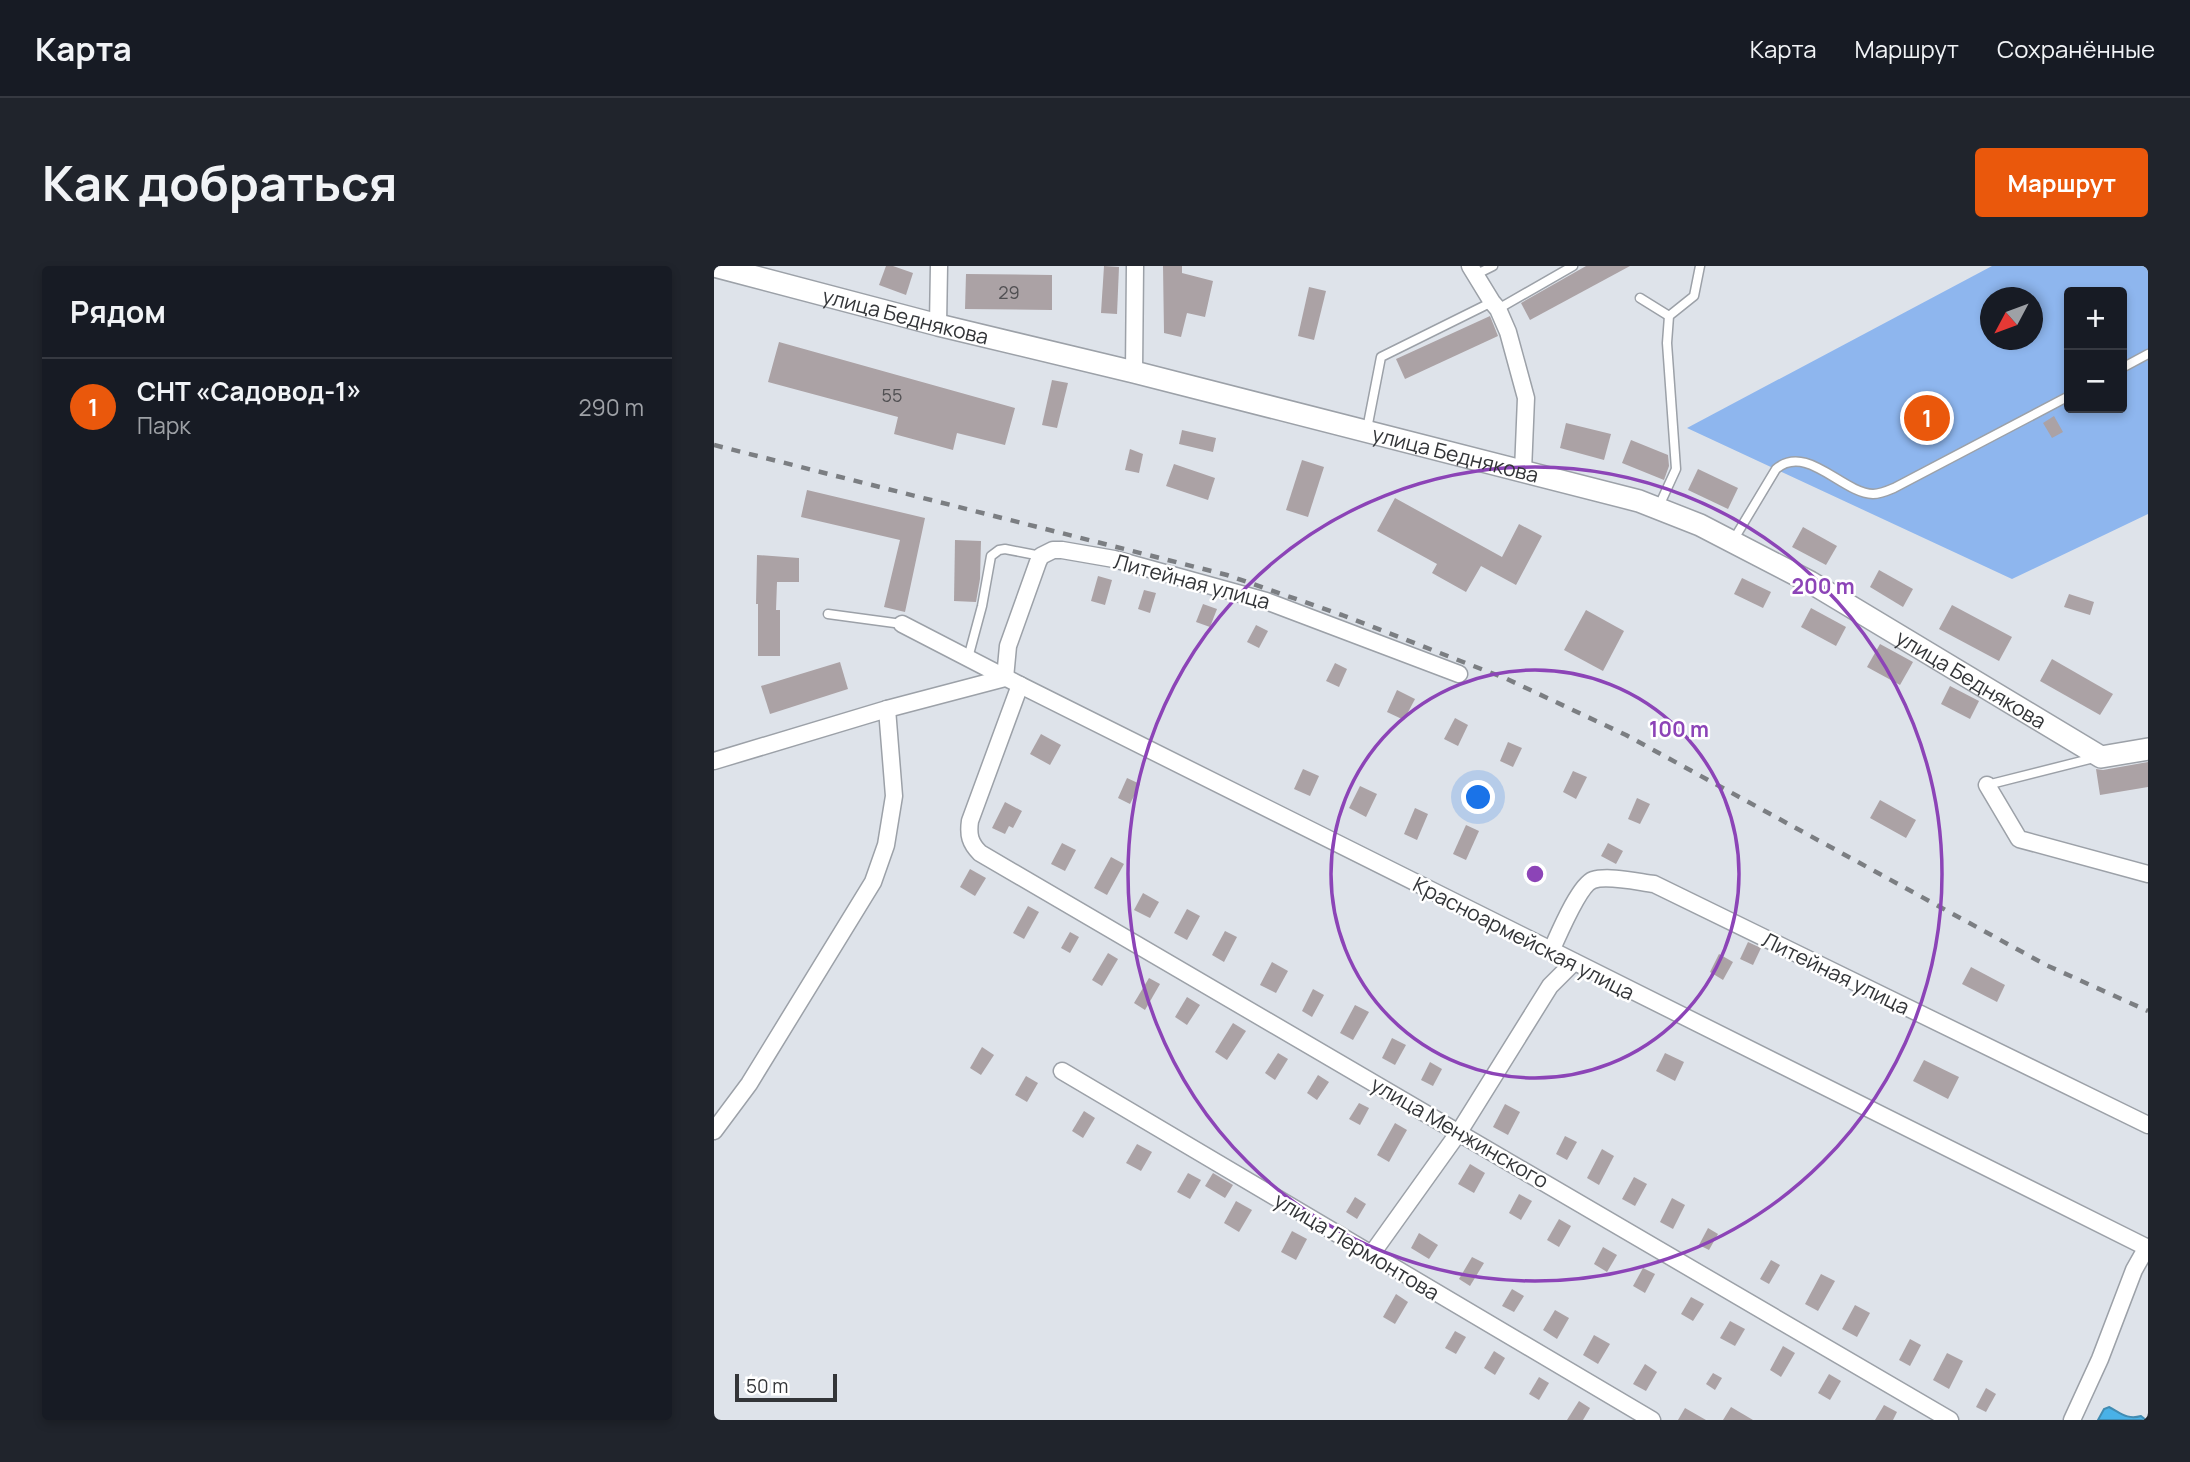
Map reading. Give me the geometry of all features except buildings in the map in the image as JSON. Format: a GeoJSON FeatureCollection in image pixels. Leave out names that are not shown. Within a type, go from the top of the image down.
{"type":"FeatureCollection","features":[{"type":"Feature","properties":{"kind":"street"},"geometry":{"type":"LineString","coordinates":[[938,325],[939,266]]}},
{"type":"Feature","properties":{"kind":"street"},"geometry":{"type":"LineString","coordinates":[[1134,372],[1135,266]]}},
{"type":"Feature","properties":{"kind":"street","name":"улица Беднякова"},"geometry":{"type":"LineString","coordinates":[[714,267],[737,269],[938,325],[1134,372],[1639,501],[1700,525],[1810,582],[2101,757]]}},
{"type":"Feature","properties":{"kind":"street"},"geometry":{"type":"LineString","coordinates":[[1473,271],[1495,305],[1508,332],[1526,398],[1523,471]]}},
{"type":"Feature","properties":{"kind":"street","name":"Литейная улица"},"geometry":{"type":"LineString","coordinates":[[1041,556],[1053,550],[1062,550],[1114,559],[1266,601],[1459,674]]}},
{"type":"Feature","properties":{"kind":"street"},"geometry":{"type":"LineString","coordinates":[[714,761],[887,709],[1013,681],[1008,646],[1041,556]]}},
{"type":"Feature","properties":{"kind":"street","name":"Красноармейская улица"},"geometry":{"type":"LineString","coordinates":[[902,624],[2147,1248]]}},
{"type":"Feature","properties":{"kind":"street","name":"улица Менжинского"},"geometry":{"type":"LineString","coordinates":[[1013,681],[970,821],[968,834],[971,844],[981,853],[1950,1420]]}},
{"type":"Feature","properties":{"kind":"street"},"geometry":{"type":"LineString","coordinates":[[714,1131],[749,1084],[873,882],[886,845],[894,796],[887,709]]}},
{"type":"Feature","properties":{"kind":"street"},"geometry":{"type":"LineString","coordinates":[[2101,757],[2148,749]]}},
{"type":"Feature","properties":{"kind":"street"},"geometry":{"type":"LineString","coordinates":[[1987,785],[2019,839],[2148,874]]}},
{"type":"Feature","properties":{"kind":"street","name":"Литейная улица"},"geometry":{"type":"LineString","coordinates":[[1550,951],[1582,889],[1591,881],[1605,879],[1654,884],[2148,1125]]}},
{"type":"Feature","properties":{"kind":"street"},"geometry":{"type":"LineString","coordinates":[[1371,1255],[1459,1132],[1550,986],[1574,962]]}},
{"type":"Feature","properties":{"kind":"street","name":"улица Лермонтова"},"geometry":{"type":"LineString","coordinates":[[1062,1071],[1652,1420]]}},
{"type":"Feature","properties":{"kind":"street"},"geometry":{"type":"LineString","coordinates":[[2072,1420],[2100,1359],[2134,1269],[2147,1248]]}},
{"type":"Feature","properties":{"kind":"lane"},"geometry":{"type":"LineString","coordinates":[[1473,271],[1493,266]]}},
{"type":"Feature","properties":{"kind":"lane"},"geometry":{"type":"LineString","coordinates":[[1367,432],[1381,357],[1573,266]]}},
{"type":"Feature","properties":{"kind":"lane"},"geometry":{"type":"LineString","coordinates":[[1657,508],[1676,469],[1667,343],[1669,316],[1694,296],[1699,266]]}},
{"type":"Feature","properties":{"kind":"lane"},"geometry":{"type":"LineString","coordinates":[[1640,298],[1669,316]]}},
{"type":"Feature","properties":{"kind":"lane"},"geometry":{"type":"LineString","coordinates":[[2127,365],[2148,354]]}},
{"type":"Feature","properties":{"kind":"lane"},"geometry":{"type":"LineString","coordinates":[[1733,542],[1776,469],[1782,464],[1801,463],[1815,466],[1863,492],[1880,493],[2064,399]]}},
{"type":"Feature","properties":{"kind":"lane"},"geometry":{"type":"LineString","coordinates":[[968,658],[982,607],[991,556],[1005,549],[1041,556]]}},
{"type":"Feature","properties":{"kind":"lane"},"geometry":{"type":"LineString","coordinates":[[828,614],[902,624]]}},
{"type":"Feature","properties":{"kind":"lane"},"geometry":{"type":"LineString","coordinates":[[1987,785],[2101,757]]}},
{"type":"Feature","properties":{"kind":"shaded area"},"geometry":{"type":"Polygon","coordinates":[[[1992,266],[2148,266],[2148,514],[2012,579],[1687,428],[1992,266]]]}},
{"type":"Feature","properties":{"kind":"shaded area"},"geometry":{"type":"Polygon","coordinates":[[[2109,1407],[2124,1415],[2141,1416],[2146,1420],[2098,1420],[2104,1409],[2109,1407]]]}},
{"type":"Feature","properties":{"kind":"railway"},"geometry":{"type":"LineString","coordinates":[[714,445],[1227,575],[1342,615],[1507,679],[1626,735],[2046,965],[2148,1011]]}},
{"type":"Feature","properties":{"kind":"place","name":"СНТ «Садовод-1»"},"geometry":{"type":"Point","coordinates":[1927,418]}}]}
